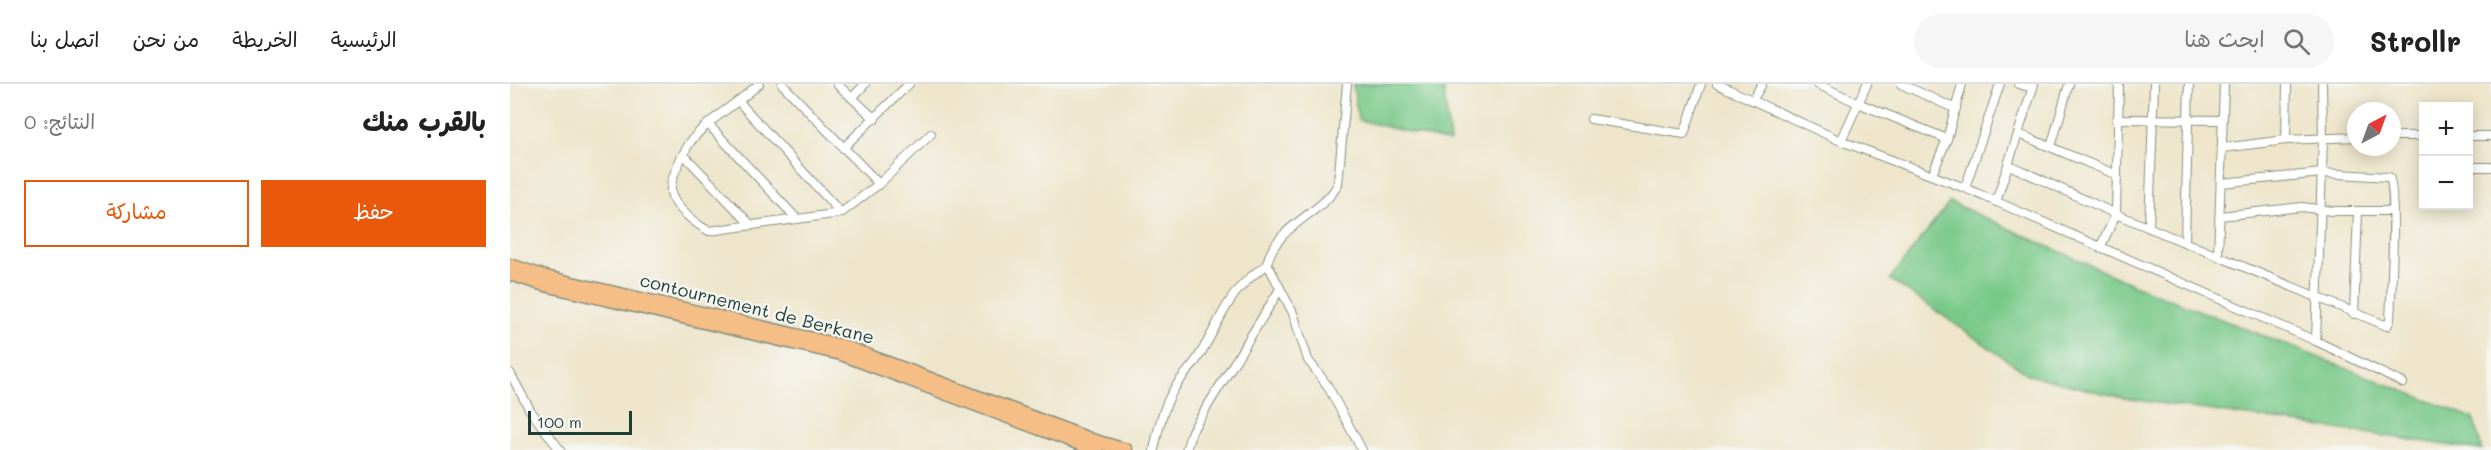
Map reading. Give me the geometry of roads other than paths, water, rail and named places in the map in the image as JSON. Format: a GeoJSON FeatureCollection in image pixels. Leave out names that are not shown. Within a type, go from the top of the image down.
{"type":"FeatureCollection","features":[{"type":"Feature","properties":{"kind":"highway","name":"contournement de Berkane"},"geometry":{"type":"LineString","coordinates":[[510,265],[546,276],[843,346],[1095,441],[1126,450]]}},
{"type":"Feature","properties":{"kind":"highway"},"geometry":{"type":"LineString","coordinates":[[510,274],[545,285],[841,354],[1096,450]]}},
{"type":"Feature","properties":{"kind":"street"},"geometry":{"type":"LineString","coordinates":[[759,84],[739,102],[708,124],[689,143],[671,189],[677,204],[702,228],[709,231],[840,213],[879,184],[931,134]]}},
{"type":"Feature","properties":{"kind":"street"},"geometry":{"type":"LineString","coordinates":[[837,84],[875,119]]}},
{"type":"Feature","properties":{"kind":"street"},"geometry":{"type":"LineString","coordinates":[[852,98],[865,84]]}},
{"type":"Feature","properties":{"kind":"street"},"geometry":{"type":"LineString","coordinates":[[843,148],[909,84]]}},
{"type":"Feature","properties":{"kind":"street"},"geometry":{"type":"LineString","coordinates":[[1347,84],[1338,184],[1330,195],[1300,218],[1276,243],[1267,260],[1267,265],[1297,322],[1308,360],[1327,385],[1362,450]]}},
{"type":"Feature","properties":{"kind":"street"},"geometry":{"type":"LineString","coordinates":[[1591,119],[1684,134],[1701,84]]}},
{"type":"Feature","properties":{"kind":"street"},"geometry":{"type":"LineString","coordinates":[[1754,99],[1762,84]]}},
{"type":"Feature","properties":{"kind":"street"},"geometry":{"type":"LineString","coordinates":[[1817,84],[1947,139]]}},
{"type":"Feature","properties":{"kind":"street"},"geometry":{"type":"LineString","coordinates":[[1841,141],[1867,84]]}},
{"type":"Feature","properties":{"kind":"street"},"geometry":{"type":"LineString","coordinates":[[1901,84],[1956,109]]}},
{"type":"Feature","properties":{"kind":"street"},"geometry":{"type":"LineString","coordinates":[[1932,175],[1947,139],[1962,84]]}},
{"type":"Feature","properties":{"kind":"street"},"geometry":{"type":"LineString","coordinates":[[1965,189],[2000,84]]}},
{"type":"Feature","properties":{"kind":"street"},"geometry":{"type":"LineString","coordinates":[[1996,202],[2033,86],[2018,84]]}},
{"type":"Feature","properties":{"kind":"street"},"geometry":{"type":"LineString","coordinates":[[2051,147],[2070,84]]}},
{"type":"Feature","properties":{"kind":"street"},"geometry":{"type":"LineString","coordinates":[[2100,248],[2116,214],[2119,84]]}},
{"type":"Feature","properties":{"kind":"street"},"geometry":{"type":"LineString","coordinates":[[2149,228],[2154,84]]}},
{"type":"Feature","properties":{"kind":"street"},"geometry":{"type":"LineString","coordinates":[[2184,241],[2189,84]]}},
{"type":"Feature","properties":{"kind":"street"},"geometry":{"type":"LineString","coordinates":[[2218,256],[2224,84]]}},
{"type":"Feature","properties":{"kind":"street"},"geometry":{"type":"LineString","coordinates":[[2286,140],[2287,84]]}},
{"type":"Feature","properties":{"kind":"street"},"geometry":{"type":"LineString","coordinates":[[2316,340],[2323,138],[2322,84]]}},
{"type":"Feature","properties":{"kind":"street"},"geometry":{"type":"LineString","coordinates":[[1721,85],[1841,141],[1932,175],[2316,340],[2403,383]]}},
{"type":"Feature","properties":{"kind":"street"},"geometry":{"type":"LineString","coordinates":[[788,86],[843,148],[879,184]]}},
{"type":"Feature","properties":{"kind":"street"},"geometry":{"type":"LineString","coordinates":[[739,102],[840,213]]}},
{"type":"Feature","properties":{"kind":"street"},"geometry":{"type":"LineString","coordinates":[[2117,119],[2222,120]]}},
{"type":"Feature","properties":{"kind":"street"},"geometry":{"type":"LineString","coordinates":[[708,124],[797,219]]}},
{"type":"Feature","properties":{"kind":"street"},"geometry":{"type":"LineString","coordinates":[[2019,134],[2117,175]]}},
{"type":"Feature","properties":{"kind":"street"},"geometry":{"type":"LineString","coordinates":[[2401,136],[2419,136]]}},
{"type":"Feature","properties":{"kind":"street"},"geometry":{"type":"LineString","coordinates":[[2473,136],[2491,136]]}},
{"type":"Feature","properties":{"kind":"street"},"geometry":{"type":"LineString","coordinates":[[2222,148],[2286,140],[2347,137]]}},
{"type":"Feature","properties":{"kind":"street"},"geometry":{"type":"LineString","coordinates":[[683,154],[751,225]]}},
{"type":"Feature","properties":{"kind":"street"},"geometry":{"type":"LineString","coordinates":[[2009,165],[2116,214],[2354,314],[2383,326],[2389,324],[2393,211],[2393,183],[2389,177],[2322,173],[2221,183]]}},
{"type":"Feature","properties":{"kind":"street"},"geometry":{"type":"LineString","coordinates":[[2473,167],[2491,167]]}},
{"type":"Feature","properties":{"kind":"street"},"geometry":{"type":"LineString","coordinates":[[2220,216],[2302,207],[2358,212],[2393,211]]}},
{"type":"Feature","properties":{"kind":"street"},"geometry":{"type":"LineString","coordinates":[[2354,314],[2358,212]]}},
{"type":"Feature","properties":{"kind":"street"},"geometry":{"type":"LineString","coordinates":[[1154,450],[1159,424],[1173,390],[1197,359],[1218,317],[1238,287],[1267,265]]}},
{"type":"Feature","properties":{"kind":"street"},"geometry":{"type":"LineString","coordinates":[[1186,450],[1192,431],[1280,289]]}},
{"type":"Feature","properties":{"kind":"street"},"geometry":{"type":"LineString","coordinates":[[510,373],[519,394],[560,450]]}}]}
